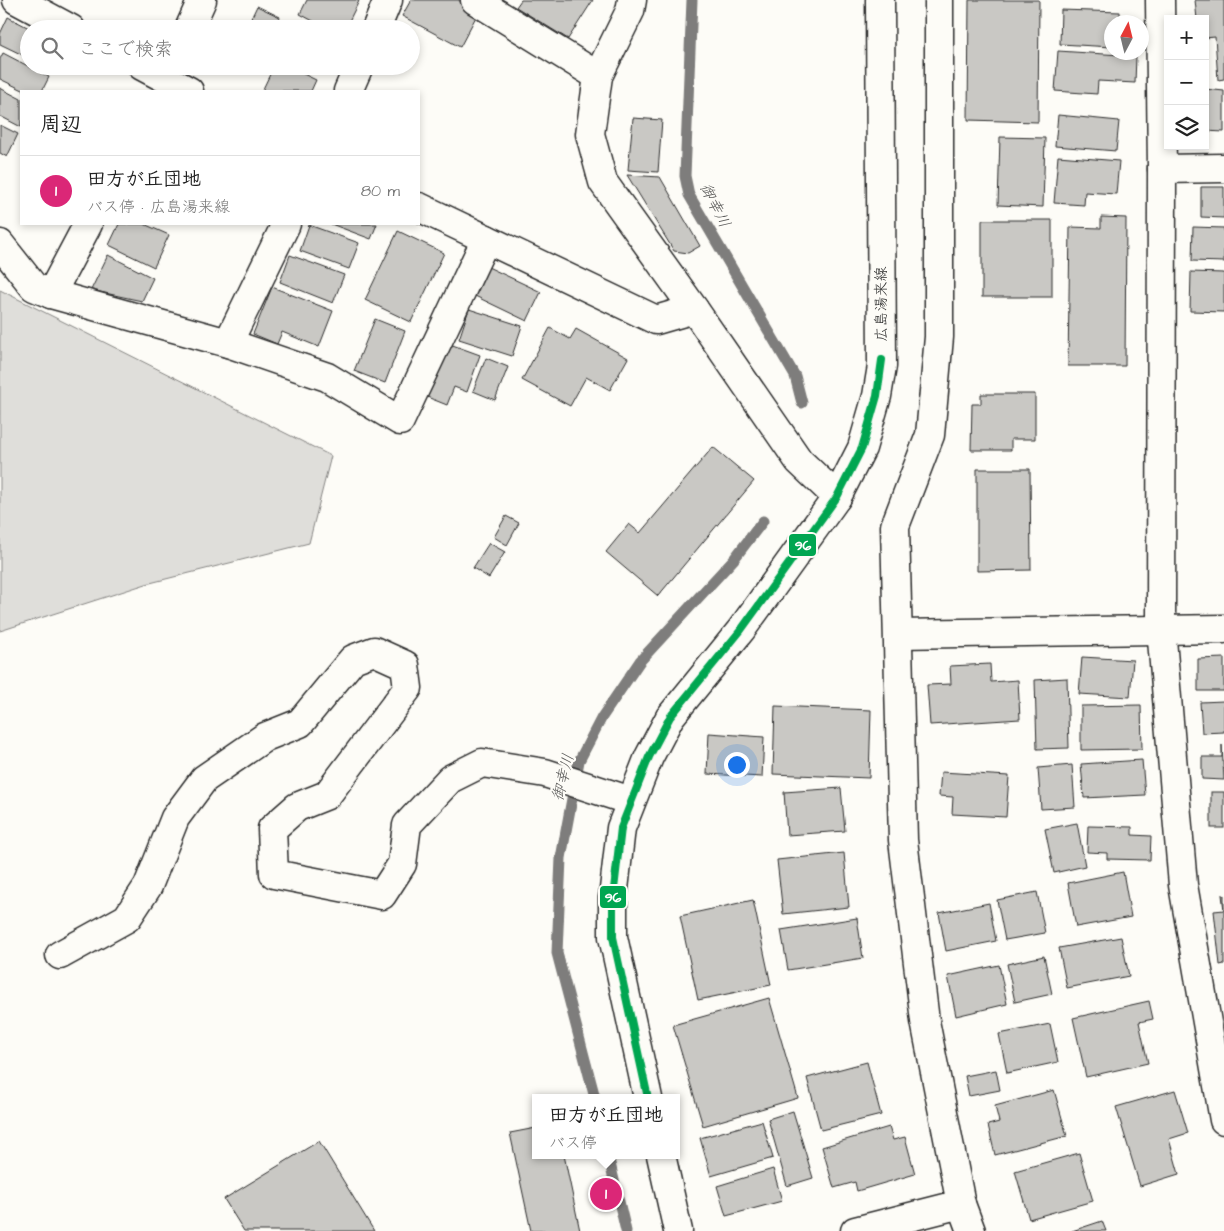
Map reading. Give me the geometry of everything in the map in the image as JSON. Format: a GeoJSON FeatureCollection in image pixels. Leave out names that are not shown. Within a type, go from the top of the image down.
{"type":"FeatureCollection","features":[{"type":"Feature","properties":{"kind":"street"},"geometry":{"type":"LineString","coordinates":[[17,0],[54,20]]}},
{"type":"Feature","properties":{"kind":"street"},"geometry":{"type":"LineString","coordinates":[[193,20],[202,0]]}},
{"type":"Feature","properties":{"kind":"street"},"geometry":{"type":"LineString","coordinates":[[380,20],[388,0]]}},
{"type":"Feature","properties":{"kind":"street"},"geometry":{"type":"LineString","coordinates":[[475,0],[598,76]]}},
{"type":"Feature","properties":{"kind":"street"},"geometry":{"type":"LineString","coordinates":[[632,0],[630,11],[598,76],[590,134],[603,182],[799,461],[836,498]]}},
{"type":"Feature","properties":{"kind":"street","name":"広島湯来線"},"geometry":{"type":"LineString","coordinates":[[647,1094],[613,936],[613,898],[622,828],[631,802],[670,717],[741,630],[836,498],[862,448],[877,396],[882,366],[880,0]]}},
{"type":"Feature","properties":{"kind":"street"},"geometry":{"type":"LineString","coordinates":[[939,0],[939,337],[930,435],[895,526],[903,840],[925,1021],[961,1204],[970,1231]]}},
{"type":"Feature","properties":{"kind":"street"},"geometry":{"type":"LineString","coordinates":[[1160,0],[1162,169],[1161,628],[1183,885],[1224,1120]]}},
{"type":"Feature","properties":{"kind":"street"},"geometry":{"type":"LineString","coordinates":[[159,75],[172,82]]}},
{"type":"Feature","properties":{"kind":"street"},"geometry":{"type":"LineString","coordinates":[[348,90],[355,75]]}},
{"type":"Feature","properties":{"kind":"street"},"geometry":{"type":"LineString","coordinates":[[1162,169],[1224,168]]}},
{"type":"Feature","properties":{"kind":"street"},"geometry":{"type":"LineString","coordinates":[[420,207],[656,320],[694,309]]}},
{"type":"Feature","properties":{"kind":"street"},"geometry":{"type":"LineString","coordinates":[[51,294],[87,225]]}},
{"type":"Feature","properties":{"kind":"street"},"geometry":{"type":"LineString","coordinates":[[228,343],[286,225]]}},
{"type":"Feature","properties":{"kind":"street"},"geometry":{"type":"LineString","coordinates":[[0,244],[34,287],[51,294],[228,343],[327,377],[400,421],[486,239]]}},
{"type":"Feature","properties":{"kind":"street"},"geometry":{"type":"LineString","coordinates":[[899,634],[1161,628],[1224,629]]}},
{"type":"Feature","properties":{"kind":"street"},"geometry":{"type":"LineString","coordinates":[[60,955],[127,918],[148,886],[175,818],[204,779],[265,737],[300,723],[353,658],[374,650],[405,665],[408,688],[327,795],[298,807],[272,829],[274,874],[382,895],[402,864],[407,826],[450,779],[482,763],[544,773],[631,802]]}},
{"type":"Feature","properties":{"kind":"street"},"geometry":{"type":"LineString","coordinates":[[662,1159],[678,1231]]}},
{"type":"Feature","properties":{"kind":"street"},"geometry":{"type":"LineString","coordinates":[[855,1231],[961,1204]]}},
{"type":"Feature","properties":{"kind":"shaded area"},"geometry":{"type":"Polygon","coordinates":[[[0,290],[331,456],[309,543],[146,584],[0,631],[0,290]]]}},
{"type":"Feature","properties":{"kind":"building"},"geometry":{"type":"Polygon","coordinates":[[[307,0],[359,1],[350,20],[311,20],[300,14],[307,0]]]}},
{"type":"Feature","properties":{"kind":"building"},"geometry":{"type":"Polygon","coordinates":[[[411,0],[458,0],[479,11],[460,47],[420,26],[420,20],[409,20],[402,16],[411,0]]]}},
{"type":"Feature","properties":{"kind":"building"},"geometry":{"type":"Polygon","coordinates":[[[521,0],[593,0],[568,39],[516,7],[521,0]]]}},
{"type":"Feature","properties":{"kind":"building"},"geometry":{"type":"Polygon","coordinates":[[[969,0],[1039,0],[1038,122],[968,120],[969,0]]]}},
{"type":"Feature","properties":{"kind":"building"},"geometry":{"type":"Polygon","coordinates":[[[1195,0],[1224,0],[1224,79],[1218,80],[1215,37],[1209,38],[1209,15],[1197,15],[1195,0]]]}},
{"type":"Feature","properties":{"kind":"building"},"geometry":{"type":"Polygon","coordinates":[[[257,6],[280,17],[278,20],[250,20],[257,6]]]}},
{"type":"Feature","properties":{"kind":"building"},"geometry":{"type":"Polygon","coordinates":[[[1061,10],[1120,12],[1120,15],[1104,15],[1104,47],[1060,44],[1061,10]]]}},
{"type":"Feature","properties":{"kind":"building"},"geometry":{"type":"Polygon","coordinates":[[[8,17],[20,23],[20,54],[0,44],[0,34],[8,17]]]}},
{"type":"Feature","properties":{"kind":"building"},"geometry":{"type":"Polygon","coordinates":[[[1058,51],[1104,54],[1104,60],[1136,60],[1135,83],[1098,81],[1097,94],[1055,91],[1058,51]]]}},
{"type":"Feature","properties":{"kind":"building"},"geometry":{"type":"Polygon","coordinates":[[[3,53],[20,62],[20,75],[45,75],[49,77],[42,90],[23,90],[0,79],[0,59],[3,53]]]}},
{"type":"Feature","properties":{"kind":"building"},"geometry":{"type":"Polygon","coordinates":[[[270,75],[306,75],[316,80],[311,90],[262,90],[270,75]]]}},
{"type":"Feature","properties":{"kind":"building"},"geometry":{"type":"Polygon","coordinates":[[[0,88],[20,98],[20,126],[0,116],[0,88]]]}},
{"type":"Feature","properties":{"kind":"building"},"geometry":{"type":"Polygon","coordinates":[[[1209,89],[1224,91],[1224,132],[1209,131],[1209,89]]]}},
{"type":"Feature","properties":{"kind":"building"},"geometry":{"type":"Polygon","coordinates":[[[1058,115],[1119,121],[1116,151],[1055,146],[1058,115]]]}},
{"type":"Feature","properties":{"kind":"building"},"geometry":{"type":"Polygon","coordinates":[[[633,118],[662,120],[658,172],[628,170],[633,118]]]}},
{"type":"Feature","properties":{"kind":"building"},"geometry":{"type":"Polygon","coordinates":[[[0,125],[18,134],[7,157],[0,153],[0,125]]]}},
{"type":"Feature","properties":{"kind":"building"},"geometry":{"type":"Polygon","coordinates":[[[1000,137],[1045,138],[1043,207],[998,205],[1000,137]]]}},
{"type":"Feature","properties":{"kind":"building"},"geometry":{"type":"Polygon","coordinates":[[[1058,156],[1119,161],[1116,194],[1085,192],[1084,205],[1054,203],[1058,156]]]}},
{"type":"Feature","properties":{"kind":"building"},"geometry":{"type":"Polygon","coordinates":[[[627,175],[660,177],[700,246],[688,253],[674,251],[627,175]]]}},
{"type":"Feature","properties":{"kind":"building"},"geometry":{"type":"Polygon","coordinates":[[[1201,187],[1224,187],[1224,218],[1201,217],[1201,187]]]}},
{"type":"Feature","properties":{"kind":"building"},"geometry":{"type":"Polygon","coordinates":[[[1101,217],[1126,218],[1125,366],[1068,366],[1070,227],[1101,228],[1101,217]]]}},
{"type":"Feature","properties":{"kind":"building"},"geometry":{"type":"Polygon","coordinates":[[[982,220],[1052,220],[1052,297],[982,297],[982,220]]]}},
{"type":"Feature","properties":{"kind":"building"},"geometry":{"type":"Polygon","coordinates":[[[119,225],[146,225],[169,235],[154,267],[109,245],[119,225]]]}},
{"type":"Feature","properties":{"kind":"building"},"geometry":{"type":"Polygon","coordinates":[[[309,225],[359,243],[349,269],[300,251],[309,225]]]}},
{"type":"Feature","properties":{"kind":"building"},"geometry":{"type":"Polygon","coordinates":[[[334,225],[377,225],[371,239],[334,225]]]}},
{"type":"Feature","properties":{"kind":"building"},"geometry":{"type":"Polygon","coordinates":[[[1193,227],[1224,228],[1224,262],[1192,261],[1193,227]]]}},
{"type":"Feature","properties":{"kind":"building"},"geometry":{"type":"Polygon","coordinates":[[[398,231],[444,253],[411,322],[365,300],[398,231]]]}},
{"type":"Feature","properties":{"kind":"building"},"geometry":{"type":"Polygon","coordinates":[[[108,255],[153,278],[142,301],[91,290],[108,255]]]}},
{"type":"Feature","properties":{"kind":"building"},"geometry":{"type":"Polygon","coordinates":[[[290,255],[344,275],[333,303],[280,282],[290,255]]]}},
{"type":"Feature","properties":{"kind":"building"},"geometry":{"type":"Polygon","coordinates":[[[488,267],[541,292],[527,321],[475,296],[488,267]]]}},
{"type":"Feature","properties":{"kind":"building"},"geometry":{"type":"Polygon","coordinates":[[[1191,272],[1224,273],[1224,312],[1190,311],[1191,272]]]}},
{"type":"Feature","properties":{"kind":"building"},"geometry":{"type":"Polygon","coordinates":[[[272,287],[333,311],[319,347],[282,332],[277,344],[253,334],[272,287]]]}},
{"type":"Feature","properties":{"kind":"building"},"geometry":{"type":"Polygon","coordinates":[[[469,309],[522,326],[512,356],[459,339],[469,309]]]}},
{"type":"Feature","properties":{"kind":"building"},"geometry":{"type":"Polygon","coordinates":[[[375,319],[405,331],[385,383],[354,371],[375,319]]]}},
{"type":"Feature","properties":{"kind":"building"},"geometry":{"type":"Polygon","coordinates":[[[550,328],[570,339],[576,329],[628,358],[610,390],[586,377],[570,406],[522,380],[550,328]]]}},
{"type":"Feature","properties":{"kind":"building"},"geometry":{"type":"Polygon","coordinates":[[[447,343],[480,355],[467,392],[454,387],[447,405],[427,397],[447,343]]]}},
{"type":"Feature","properties":{"kind":"building"},"geometry":{"type":"Polygon","coordinates":[[[486,358],[508,367],[495,400],[473,391],[486,358]]]}},
{"type":"Feature","properties":{"kind":"building"},"geometry":{"type":"Polygon","coordinates":[[[981,394],[1035,394],[1035,439],[1011,439],[1011,450],[971,450],[972,404],[981,404],[981,394]]]}},
{"type":"Feature","properties":{"kind":"building"},"geometry":{"type":"Polygon","coordinates":[[[713,447],[754,481],[658,596],[606,552],[629,524],[640,533],[713,447]]]}},
{"type":"Feature","properties":{"kind":"building"},"geometry":{"type":"Polygon","coordinates":[[[977,469],[1030,469],[1031,570],[977,571],[977,469]]]}},
{"type":"Feature","properties":{"kind":"building"},"geometry":{"type":"Polygon","coordinates":[[[506,516],[519,523],[507,545],[494,537],[506,516]]]}},
{"type":"Feature","properties":{"kind":"building"},"geometry":{"type":"Polygon","coordinates":[[[489,543],[505,552],[489,578],[473,568],[489,543]]]}},
{"type":"Feature","properties":{"kind":"building"},"geometry":{"type":"Polygon","coordinates":[[[1082,657],[1133,660],[1130,697],[1079,694],[1082,657]]]}},
{"type":"Feature","properties":{"kind":"building"},"geometry":{"type":"Polygon","coordinates":[[[1224,658],[1224,691],[1198,691],[1198,659],[1224,658]]]}},
{"type":"Feature","properties":{"kind":"building"},"geometry":{"type":"Polygon","coordinates":[[[990,664],[991,682],[1018,680],[1020,719],[930,725],[927,685],[951,684],[950,666],[990,664]]]}},
{"type":"Feature","properties":{"kind":"building"},"geometry":{"type":"Polygon","coordinates":[[[1067,678],[1069,748],[1037,749],[1035,680],[1067,678]]]}},
{"type":"Feature","properties":{"kind":"building"},"geometry":{"type":"Polygon","coordinates":[[[1224,701],[1224,732],[1202,733],[1200,702],[1224,701]]]}},
{"type":"Feature","properties":{"kind":"building"},"geometry":{"type":"Polygon","coordinates":[[[1141,705],[1142,749],[1081,750],[1081,706],[1141,705]]]}},
{"type":"Feature","properties":{"kind":"building"},"geometry":{"type":"Polygon","coordinates":[[[775,706],[871,710],[869,778],[773,774],[775,706]]]}},
{"type":"Feature","properties":{"kind":"building"},"geometry":{"type":"Polygon","coordinates":[[[709,733],[764,737],[762,777],[707,774],[709,733]]]}},
{"type":"Feature","properties":{"kind":"building"},"geometry":{"type":"Polygon","coordinates":[[[1222,745],[1224,780],[1202,779],[1202,757],[1222,757],[1222,745]]]}},
{"type":"Feature","properties":{"kind":"building"},"geometry":{"type":"Polygon","coordinates":[[[1142,760],[1145,795],[1084,798],[1081,764],[1142,760]]]}},
{"type":"Feature","properties":{"kind":"building"},"geometry":{"type":"Polygon","coordinates":[[[1072,765],[1075,807],[1041,809],[1038,768],[1072,765]]]}},
{"type":"Feature","properties":{"kind":"building"},"geometry":{"type":"Polygon","coordinates":[[[941,772],[1009,776],[1006,817],[952,814],[953,797],[939,796],[941,772]]]}},
{"type":"Feature","properties":{"kind":"building"},"geometry":{"type":"Polygon","coordinates":[[[841,788],[845,831],[787,835],[784,792],[841,788]]]}},
{"type":"Feature","properties":{"kind":"building"},"geometry":{"type":"Polygon","coordinates":[[[1211,792],[1224,792],[1224,828],[1211,828],[1211,792]]]}},
{"type":"Feature","properties":{"kind":"building"},"geometry":{"type":"Polygon","coordinates":[[[1077,823],[1085,866],[1054,873],[1045,829],[1077,823]]]}},
{"type":"Feature","properties":{"kind":"building"},"geometry":{"type":"Polygon","coordinates":[[[1088,826],[1132,827],[1132,835],[1151,836],[1150,860],[1107,859],[1107,853],[1087,852],[1088,826]]]}},
{"type":"Feature","properties":{"kind":"building"},"geometry":{"type":"Polygon","coordinates":[[[844,853],[849,907],[783,914],[777,860],[844,853]]]}},
{"type":"Feature","properties":{"kind":"building"},"geometry":{"type":"Polygon","coordinates":[[[1123,872],[1131,917],[1076,927],[1068,883],[1123,872]]]}},
{"type":"Feature","properties":{"kind":"building"},"geometry":{"type":"Polygon","coordinates":[[[1037,892],[1045,933],[1005,940],[997,900],[1037,892]]]}},
{"type":"Feature","properties":{"kind":"building"},"geometry":{"type":"Polygon","coordinates":[[[753,900],[771,985],[698,1000],[680,916],[753,900]]]}},
{"type":"Feature","properties":{"kind":"building"},"geometry":{"type":"Polygon","coordinates":[[[989,903],[996,941],[946,951],[939,913],[989,903]]]}},
{"type":"Feature","properties":{"kind":"building"},"geometry":{"type":"Polygon","coordinates":[[[1224,910],[1224,964],[1220,965],[1214,911],[1224,910]]]}},
{"type":"Feature","properties":{"kind":"building"},"geometry":{"type":"Polygon","coordinates":[[[857,918],[863,958],[788,970],[781,930],[857,918]]]}},
{"type":"Feature","properties":{"kind":"building"},"geometry":{"type":"Polygon","coordinates":[[[1121,937],[1129,976],[1067,988],[1059,948],[1121,937]]]}},
{"type":"Feature","properties":{"kind":"building"},"geometry":{"type":"Polygon","coordinates":[[[1044,956],[1052,994],[1015,1002],[1007,964],[1044,956]]]}},
{"type":"Feature","properties":{"kind":"building"},"geometry":{"type":"Polygon","coordinates":[[[999,965],[1007,1004],[956,1016],[948,976],[999,965]]]}},
{"type":"Feature","properties":{"kind":"building"},"geometry":{"type":"Polygon","coordinates":[[[769,998],[798,1098],[703,1126],[673,1025],[769,998]]]}},
{"type":"Feature","properties":{"kind":"building"},"geometry":{"type":"Polygon","coordinates":[[[1149,1001],[1153,1019],[1139,1022],[1148,1063],[1086,1077],[1073,1018],[1149,1001]]]}},
{"type":"Feature","properties":{"kind":"building"},"geometry":{"type":"Polygon","coordinates":[[[1050,1024],[1058,1062],[1007,1073],[999,1034],[1050,1024]]]}},
{"type":"Feature","properties":{"kind":"building"},"geometry":{"type":"Polygon","coordinates":[[[867,1062],[881,1115],[821,1130],[807,1078],[867,1062]]]}},
{"type":"Feature","properties":{"kind":"building"},"geometry":{"type":"Polygon","coordinates":[[[996,1070],[1000,1090],[969,1096],[965,1076],[996,1070]]]}},
{"type":"Feature","properties":{"kind":"building"},"geometry":{"type":"Polygon","coordinates":[[[1054,1090],[1067,1136],[995,1155],[988,1125],[999,1122],[995,1106],[1054,1090]]]}},
{"type":"Feature","properties":{"kind":"building"},"geometry":{"type":"Polygon","coordinates":[[[1175,1090],[1188,1133],[1169,1139],[1179,1174],[1140,1186],[1116,1107],[1175,1090]]]}},
{"type":"Feature","properties":{"kind":"building"},"geometry":{"type":"Polygon","coordinates":[[[793,1111],[813,1178],[787,1186],[768,1119],[793,1111]]]}},
{"type":"Feature","properties":{"kind":"building"},"geometry":{"type":"Polygon","coordinates":[[[762,1121],[773,1158],[711,1176],[700,1138],[762,1121]]]}},
{"type":"Feature","properties":{"kind":"building"},"geometry":{"type":"Polygon","coordinates":[[[889,1127],[893,1140],[905,1137],[915,1174],[857,1191],[855,1182],[834,1188],[822,1147],[889,1127]]]}},
{"type":"Feature","properties":{"kind":"building"},"geometry":{"type":"Polygon","coordinates":[[[532,1129],[532,1159],[565,1159],[580,1231],[531,1231],[510,1133],[532,1129]]]}},
{"type":"Feature","properties":{"kind":"building"},"geometry":{"type":"Polygon","coordinates":[[[319,1141],[374,1231],[244,1231],[224,1199],[319,1141]]]}},
{"type":"Feature","properties":{"kind":"building"},"geometry":{"type":"Polygon","coordinates":[[[1079,1153],[1093,1201],[1029,1219],[1015,1171],[1079,1153]]]}},
{"type":"Feature","properties":{"kind":"building"},"geometry":{"type":"Polygon","coordinates":[[[773,1169],[782,1201],[726,1216],[717,1186],[773,1169]]]}},
{"type":"Feature","properties":{"kind":"building"},"geometry":{"type":"Polygon","coordinates":[[[1102,1221],[1106,1231],[1072,1231],[1102,1221]]]}},
{"type":"Feature","properties":{"kind":"waterway","name":"御幸川"},"geometry":{"type":"LineString","coordinates":[[692,0],[685,176],[689,195],[795,376],[802,403]]}},
{"type":"Feature","properties":{"kind":"waterway","name":"御幸川"},"geometry":{"type":"LineString","coordinates":[[594,1094],[557,953],[561,858],[579,761],[602,717],[640,661],[734,559],[763,521]]}},
{"type":"Feature","properties":{"kind":"waterway","name":"御幸川"},"geometry":{"type":"LineString","coordinates":[[609,1159],[626,1231]]}},
{"type":"Feature","properties":{"kind":"transit line","name":"96"},"geometry":{"type":"LineString","coordinates":[[647,1094],[613,937],[613,898],[621,828],[649,757],[670,717],[741,630],[837,497],[862,448],[877,396],[882,360]]}},
{"type":"Feature","properties":{"kind":"place","name":"田方が丘団地"},"geometry":{"type":"Point","coordinates":[606,1194]}}]}
